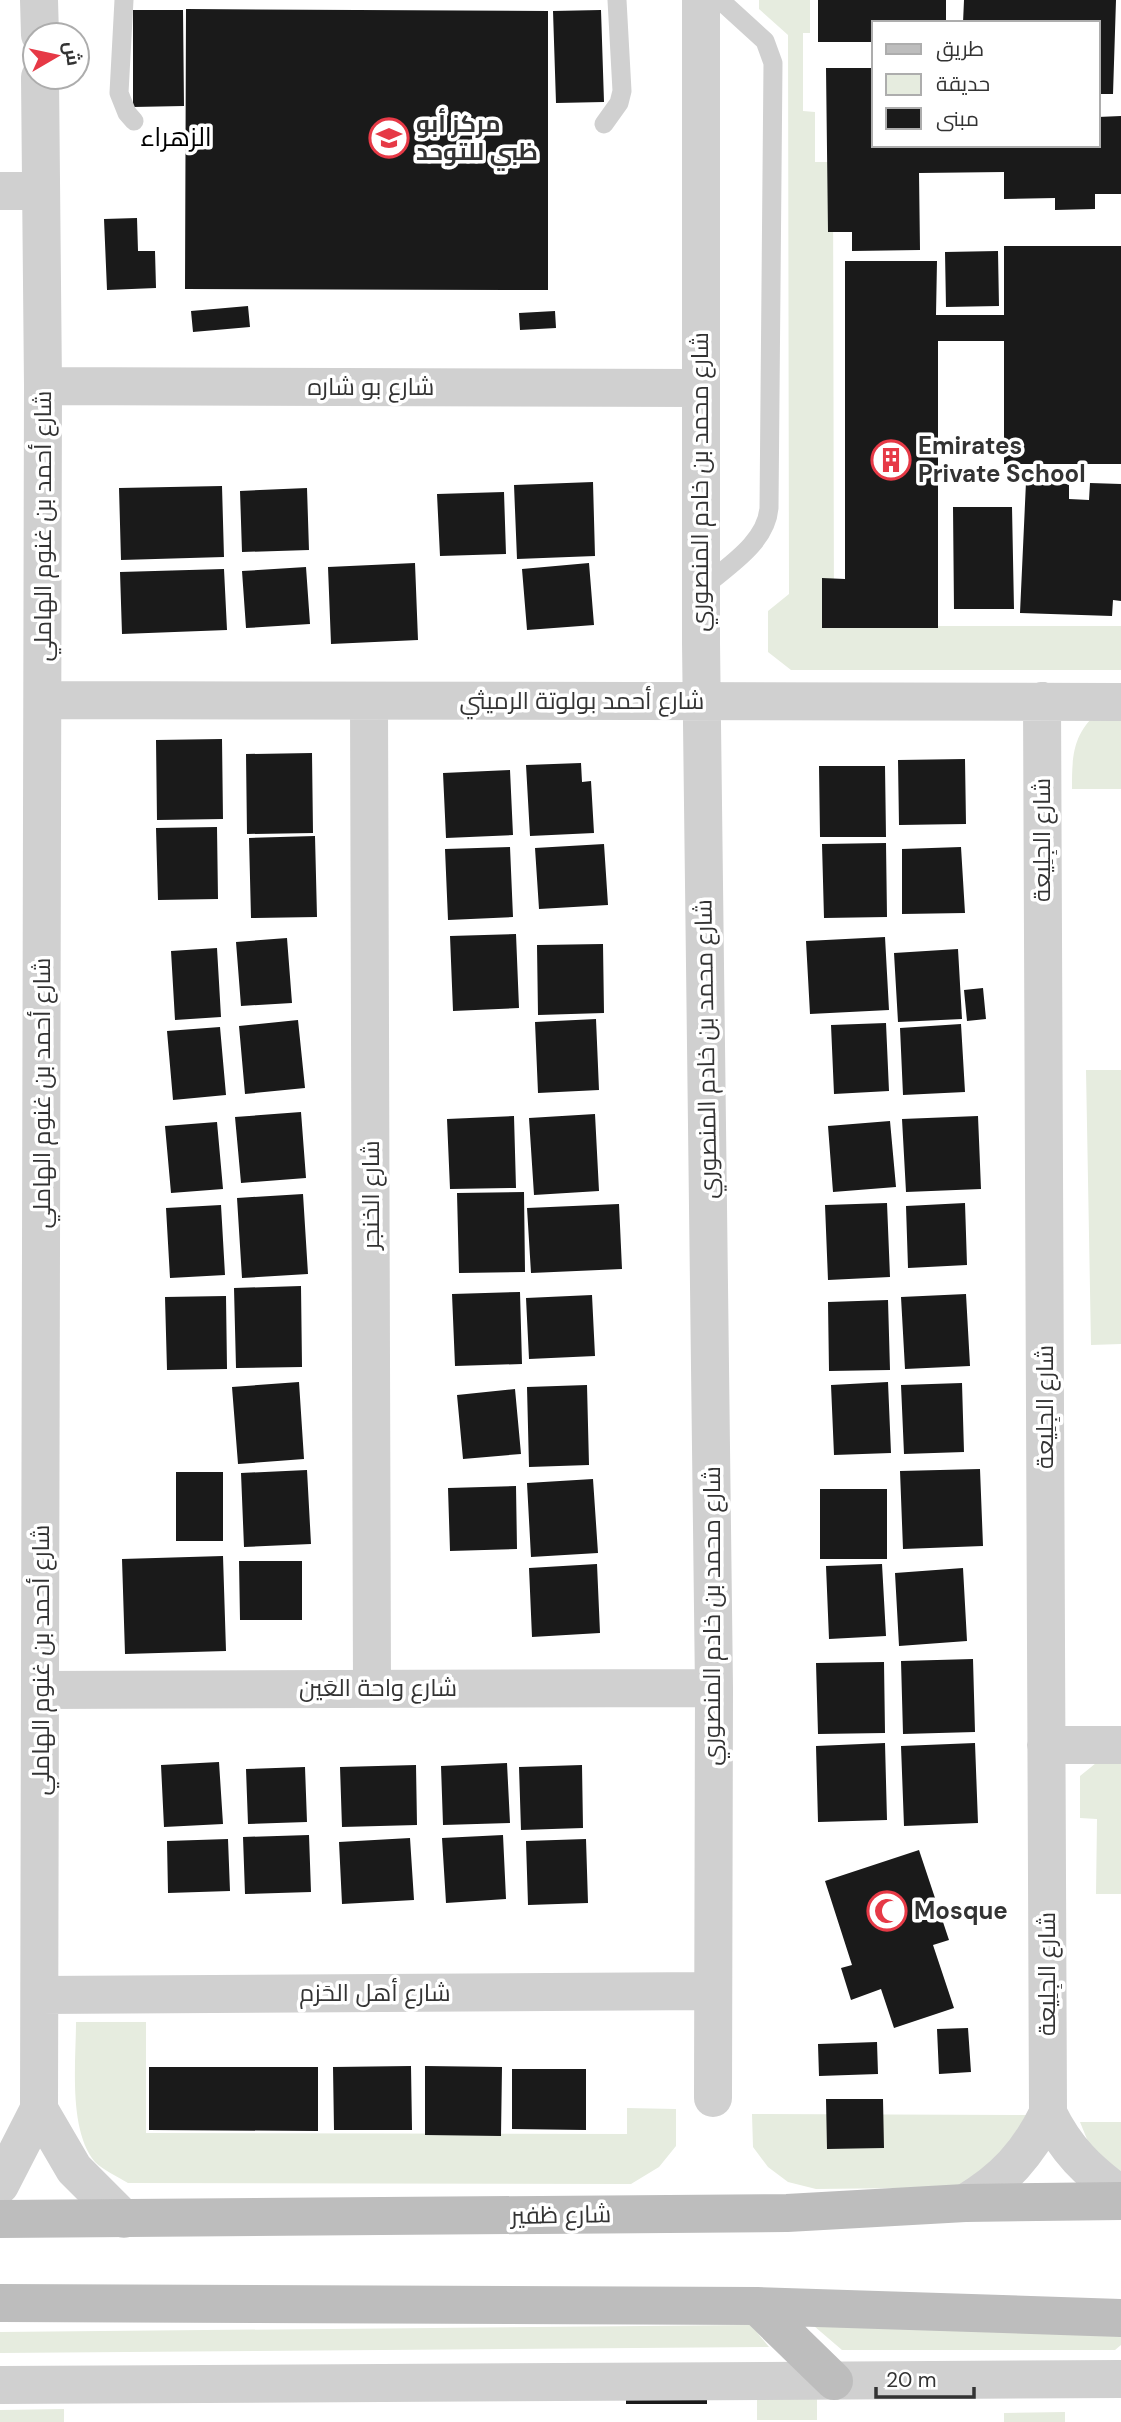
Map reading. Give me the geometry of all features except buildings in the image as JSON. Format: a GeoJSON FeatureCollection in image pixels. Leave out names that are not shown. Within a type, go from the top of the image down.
{"type":"FeatureCollection","features":[{"type":"Feature","properties":{"kind":"main road","name":"شارع ظفير"},"geometry":{"type":"LineString","coordinates":[[0,2219],[787,2213],[965,2203],[1121,2201]]}},
{"type":"Feature","properties":{"kind":"main road"},"geometry":{"type":"LineString","coordinates":[[0,2303],[757,2306],[1121,2318]]}},
{"type":"Feature","properties":{"kind":"main road"},"geometry":{"type":"LineString","coordinates":[[757,2306],[834,2381]]}},
{"type":"Feature","properties":{"kind":"street"},"geometry":{"type":"LineString","coordinates":[[39,0],[40,21]]}},
{"type":"Feature","properties":{"kind":"street","name":"شارع محمد بن خادم المنصوري"},"geometry":{"type":"LineString","coordinates":[[701,0],[699,388],[713,1688],[713,2098]]}},
{"type":"Feature","properties":{"kind":"street","name":"شارع أحمد بن غنوم الهاملي"},"geometry":{"type":"LineString","coordinates":[[0,2185],[39,2109],[43,700],[40,91]]}},
{"type":"Feature","properties":{"kind":"street"},"geometry":{"type":"LineString","coordinates":[[0,191],[41,191]]}},
{"type":"Feature","properties":{"kind":"street","name":"شارع بو شاره"},"geometry":{"type":"LineString","coordinates":[[43,386],[699,388]]}},
{"type":"Feature","properties":{"kind":"street","name":"شارع أحمد بولوتة الرميثي"},"geometry":{"type":"LineString","coordinates":[[43,700],[1121,702]]}},
{"type":"Feature","properties":{"kind":"street","name":"شارع الجِلِيعة"},"geometry":{"type":"LineString","coordinates":[[1042,701],[1048,2113],[1061,2140],[1080,2163],[1121,2195]]}},
{"type":"Feature","properties":{"kind":"street","name":"شارع الخنجر"},"geometry":{"type":"LineString","coordinates":[[369,702],[372,1688]]}},
{"type":"Feature","properties":{"kind":"street","name":"شارع واحة العَين"},"geometry":{"type":"LineString","coordinates":[[42,1690],[713,1688]]}},
{"type":"Feature","properties":{"kind":"street"},"geometry":{"type":"LineString","coordinates":[[1046,1745],[1121,1745]]}},
{"type":"Feature","properties":{"kind":"street","name":"شارع أهل الحَزم"},"geometry":{"type":"LineString","coordinates":[[40,1994],[711,1991]]}},
{"type":"Feature","properties":{"kind":"street"},"geometry":{"type":"LineString","coordinates":[[39,2109],[74,2169],[124,2219]]}},
{"type":"Feature","properties":{"kind":"street","name":"شارع الجِلِيعة"},"geometry":{"type":"LineString","coordinates":[[965,2203],[992,2187],[1015,2166],[1034,2141],[1048,2113]]}},
{"type":"Feature","properties":{"kind":"street"},"geometry":{"type":"LineString","coordinates":[[0,2385],[1121,2379]]}},
{"type":"Feature","properties":{"kind":"lane"},"geometry":{"type":"LineString","coordinates":[[124,0],[119,93],[127,113],[134,121]]}},
{"type":"Feature","properties":{"kind":"lane"},"geometry":{"type":"LineString","coordinates":[[604,124],[618,103],[622,91],[617,0]]}},
{"type":"Feature","properties":{"kind":"lane"},"geometry":{"type":"LineString","coordinates":[[701,590],[758,538],[768,519],[769,508],[773,63],[765,41],[720,0]]}},
{"type":"Feature","properties":{"kind":"green space"},"geometry":{"type":"Polygon","coordinates":[[[759,0],[810,0],[810,33],[803,33],[803,111],[815,112],[815,162],[833,162],[834,626],[1121,626],[1121,670],[791,670],[768,652],[768,611],[789,594],[788,35],[759,9],[759,0]]]}},
{"type":"Feature","properties":{"kind":"green space"},"geometry":{"type":"Polygon","coordinates":[[[1096,714],[1121,714],[1121,789],[1072,789],[1075,748],[1082,731],[1096,714]]]}},
{"type":"Feature","properties":{"kind":"green space"},"geometry":{"type":"Polygon","coordinates":[[[1086,1070],[1121,1070],[1121,1344],[1091,1345],[1086,1070]]]}},
{"type":"Feature","properties":{"kind":"green space"},"geometry":{"type":"Polygon","coordinates":[[[1101,1759],[1121,1759],[1121,1894],[1096,1894],[1097,1819],[1080,1818],[1080,1776],[1101,1759]]]}},
{"type":"Feature","properties":{"kind":"green space"},"geometry":{"type":"Polygon","coordinates":[[[76,2022],[146,2022],[146,2133],[627,2134],[627,2108],[676,2109],[676,2146],[659,2167],[631,2184],[128,2183],[95,2162],[86,2148],[75,2095],[76,2022]]]}},
{"type":"Feature","properties":{"kind":"green space"},"geometry":{"type":"Polygon","coordinates":[[[752,2114],[1035,2115],[988,2187],[816,2189],[788,2182],[768,2167],[753,2147],[752,2114]]]}},
{"type":"Feature","properties":{"kind":"green space"},"geometry":{"type":"Polygon","coordinates":[[[1080,2122],[1121,2122],[1121,2173],[1091,2149],[1080,2122]]]}},
{"type":"Feature","properties":{"kind":"green space"},"geometry":{"type":"Polygon","coordinates":[[[1121,2323],[1121,2345],[1115,2350],[842,2350],[814,2326],[1121,2323]]]}},
{"type":"Feature","properties":{"kind":"green space"},"geometry":{"type":"Polygon","coordinates":[[[751,2325],[769,2347],[0,2353],[0,2332],[751,2325]]]}},
{"type":"Feature","properties":{"kind":"green space"},"geometry":{"type":"Polygon","coordinates":[[[757,2398],[817,2398],[817,2420],[757,2420],[757,2398]]]}},
{"type":"Feature","properties":{"kind":"green space"},"geometry":{"type":"Polygon","coordinates":[[[64,2409],[64,2422],[0,2422],[0,2410],[64,2409]]]}},
{"type":"Feature","properties":{"kind":"green space"},"geometry":{"type":"Polygon","coordinates":[[[1065,2412],[1065,2422],[1004,2422],[1004,2413],[1065,2412]]]}},
{"type":"Feature","properties":{"kind":"place","name":"مركز أبو ظبي للتوحد"},"geometry":{"type":"Point","coordinates":[389,138]}},
{"type":"Feature","properties":{"kind":"place","name":"Emirates Private School"},"geometry":{"type":"Point","coordinates":[891,460]}},
{"type":"Feature","properties":{"kind":"place","name":"Mosque"},"geometry":{"type":"Point","coordinates":[887,1911]}},
{"type":"Feature","properties":{"kind":"district","name":"الزهراء"},"geometry":{"type":"Point","coordinates":[176,137]}}]}
